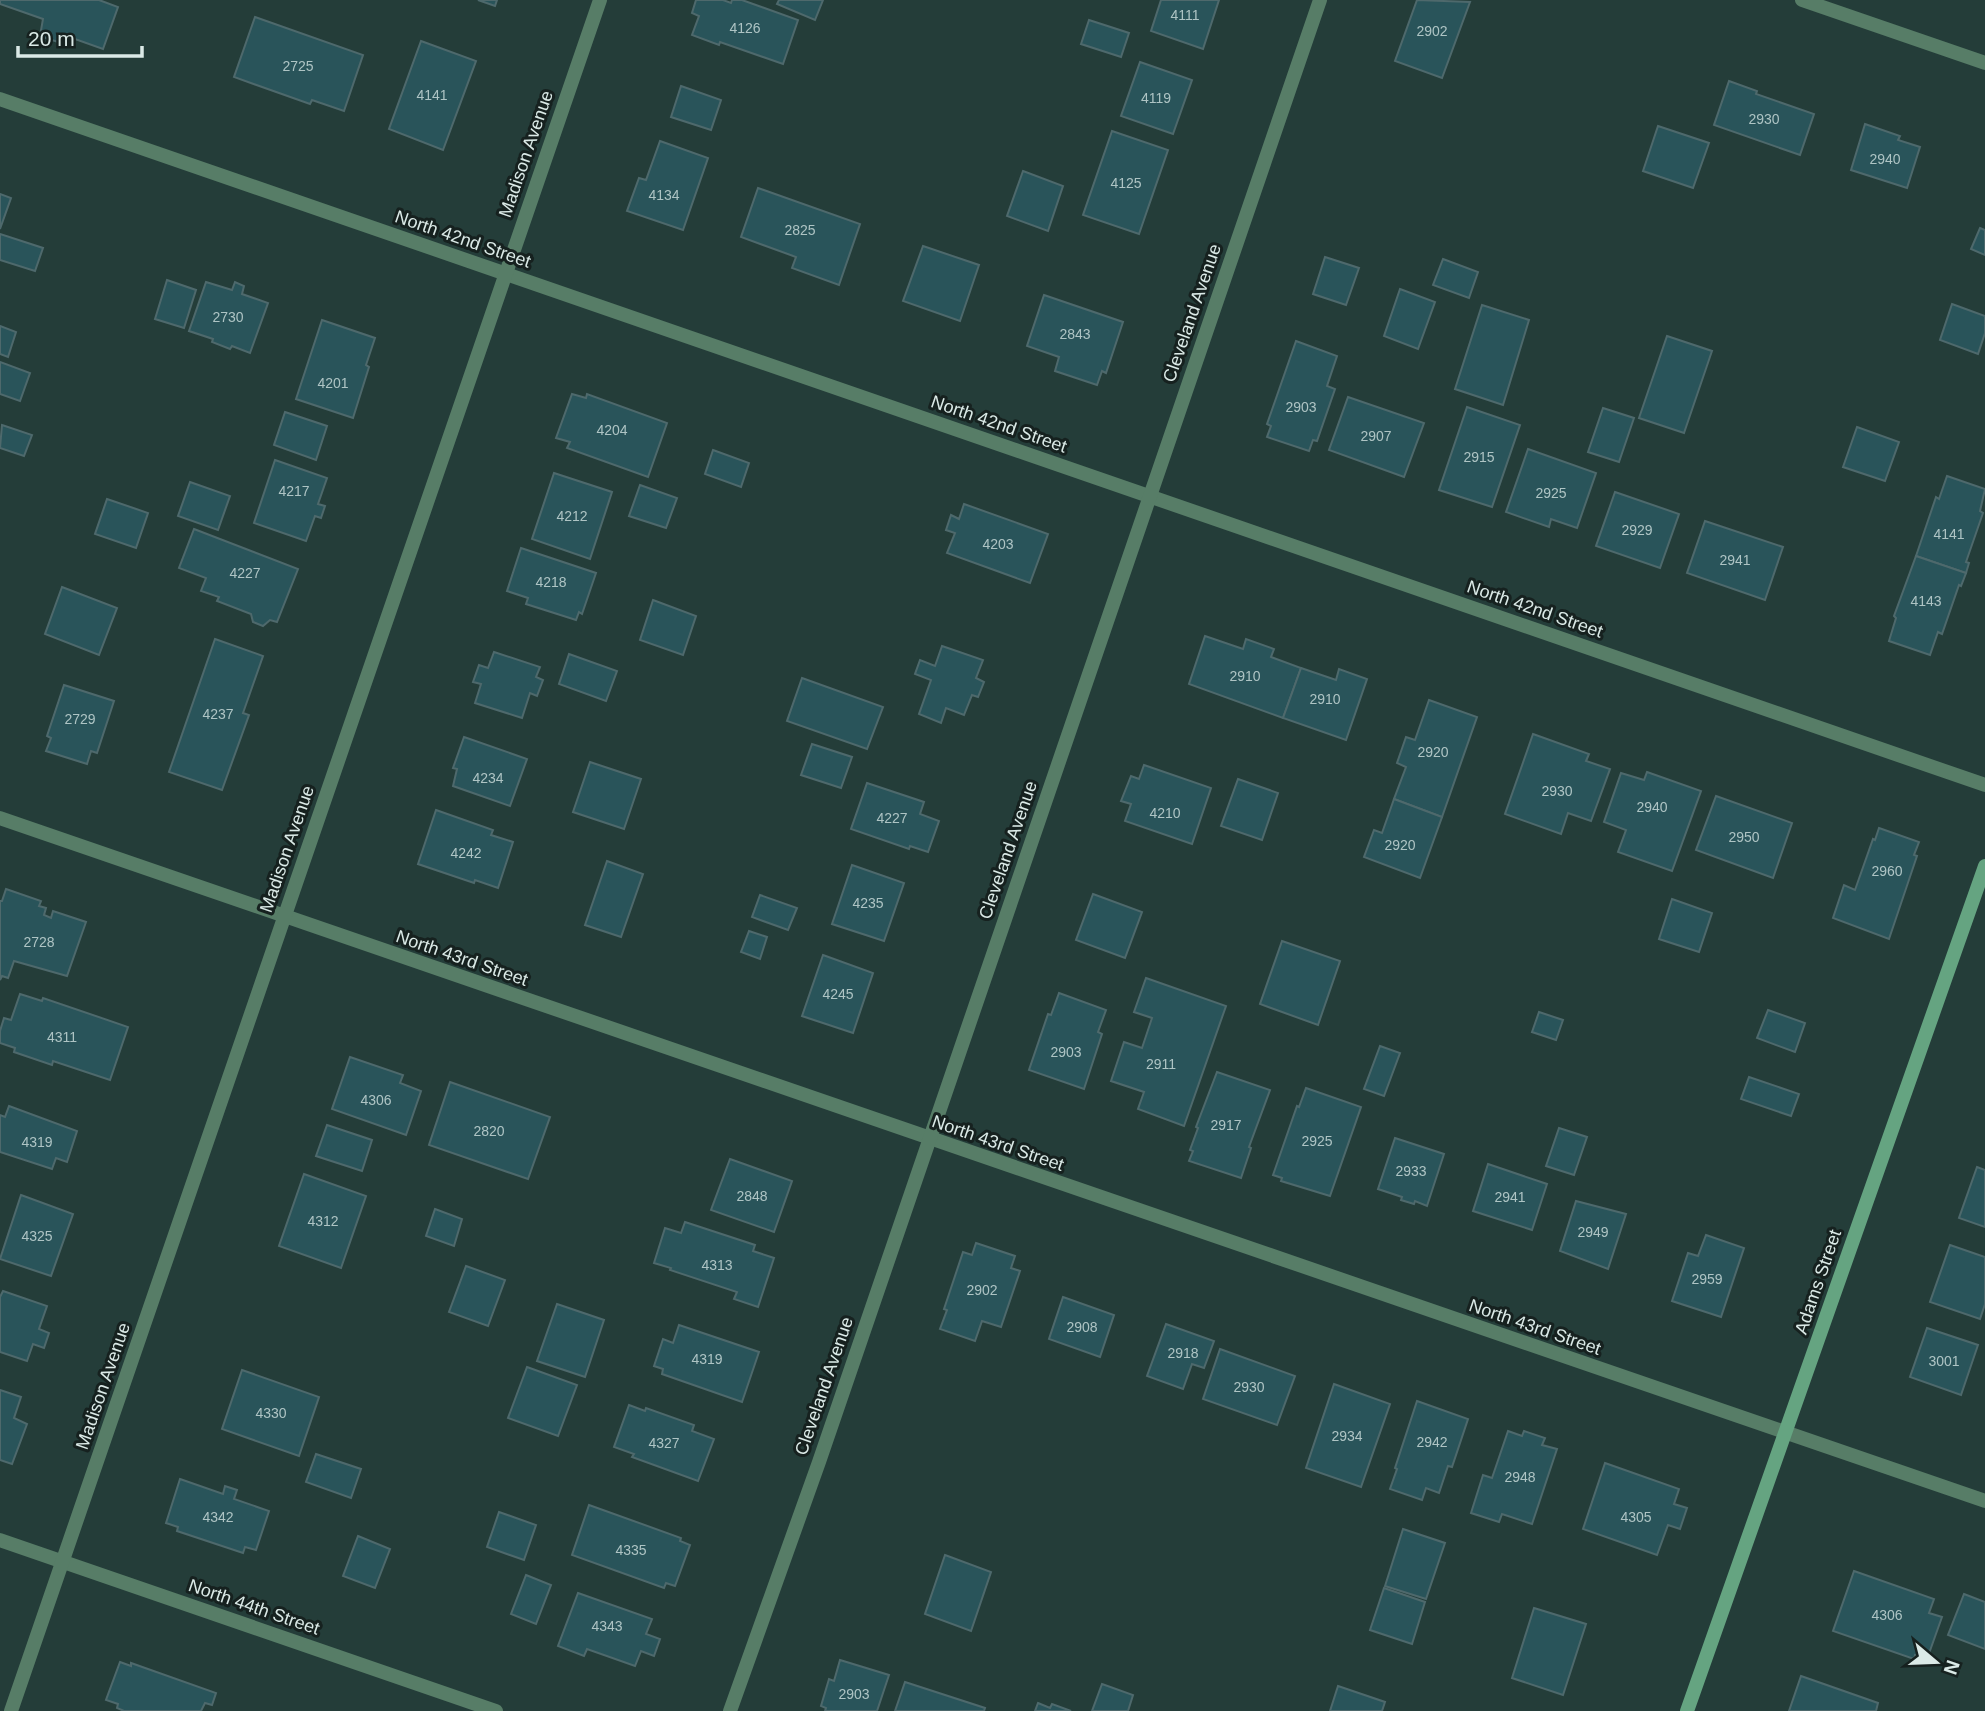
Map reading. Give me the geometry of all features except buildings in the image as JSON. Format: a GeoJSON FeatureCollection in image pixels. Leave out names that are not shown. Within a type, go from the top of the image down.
{"type":"FeatureCollection","features":[{"type":"Feature","properties":{"kind":"main road","name":"Adams Street"},"geometry":{"type":"LineString","coordinates":[[1686,1711],[1985,866]]}},
{"type":"Feature","properties":{"kind":"street","name":"Madison Avenue"},"geometry":{"type":"LineString","coordinates":[[11,1711],[600,0]]}},
{"type":"Feature","properties":{"kind":"street","name":"Cleveland Avenue"},"geometry":{"type":"LineString","coordinates":[[730,1711],[1320,0]]}},
{"type":"Feature","properties":{"kind":"street"},"geometry":{"type":"LineString","coordinates":[[1802,0],[1985,63]]}},
{"type":"Feature","properties":{"kind":"street","name":"North 42nd Street"},"geometry":{"type":"LineString","coordinates":[[0,99],[1985,785]]}},
{"type":"Feature","properties":{"kind":"street","name":"North 43rd Street"},"geometry":{"type":"LineString","coordinates":[[0,818],[1985,1501]]}},
{"type":"Feature","properties":{"kind":"street","name":"North 44th Street"},"geometry":{"type":"LineString","coordinates":[[0,1540],[496,1711]]}}]}
